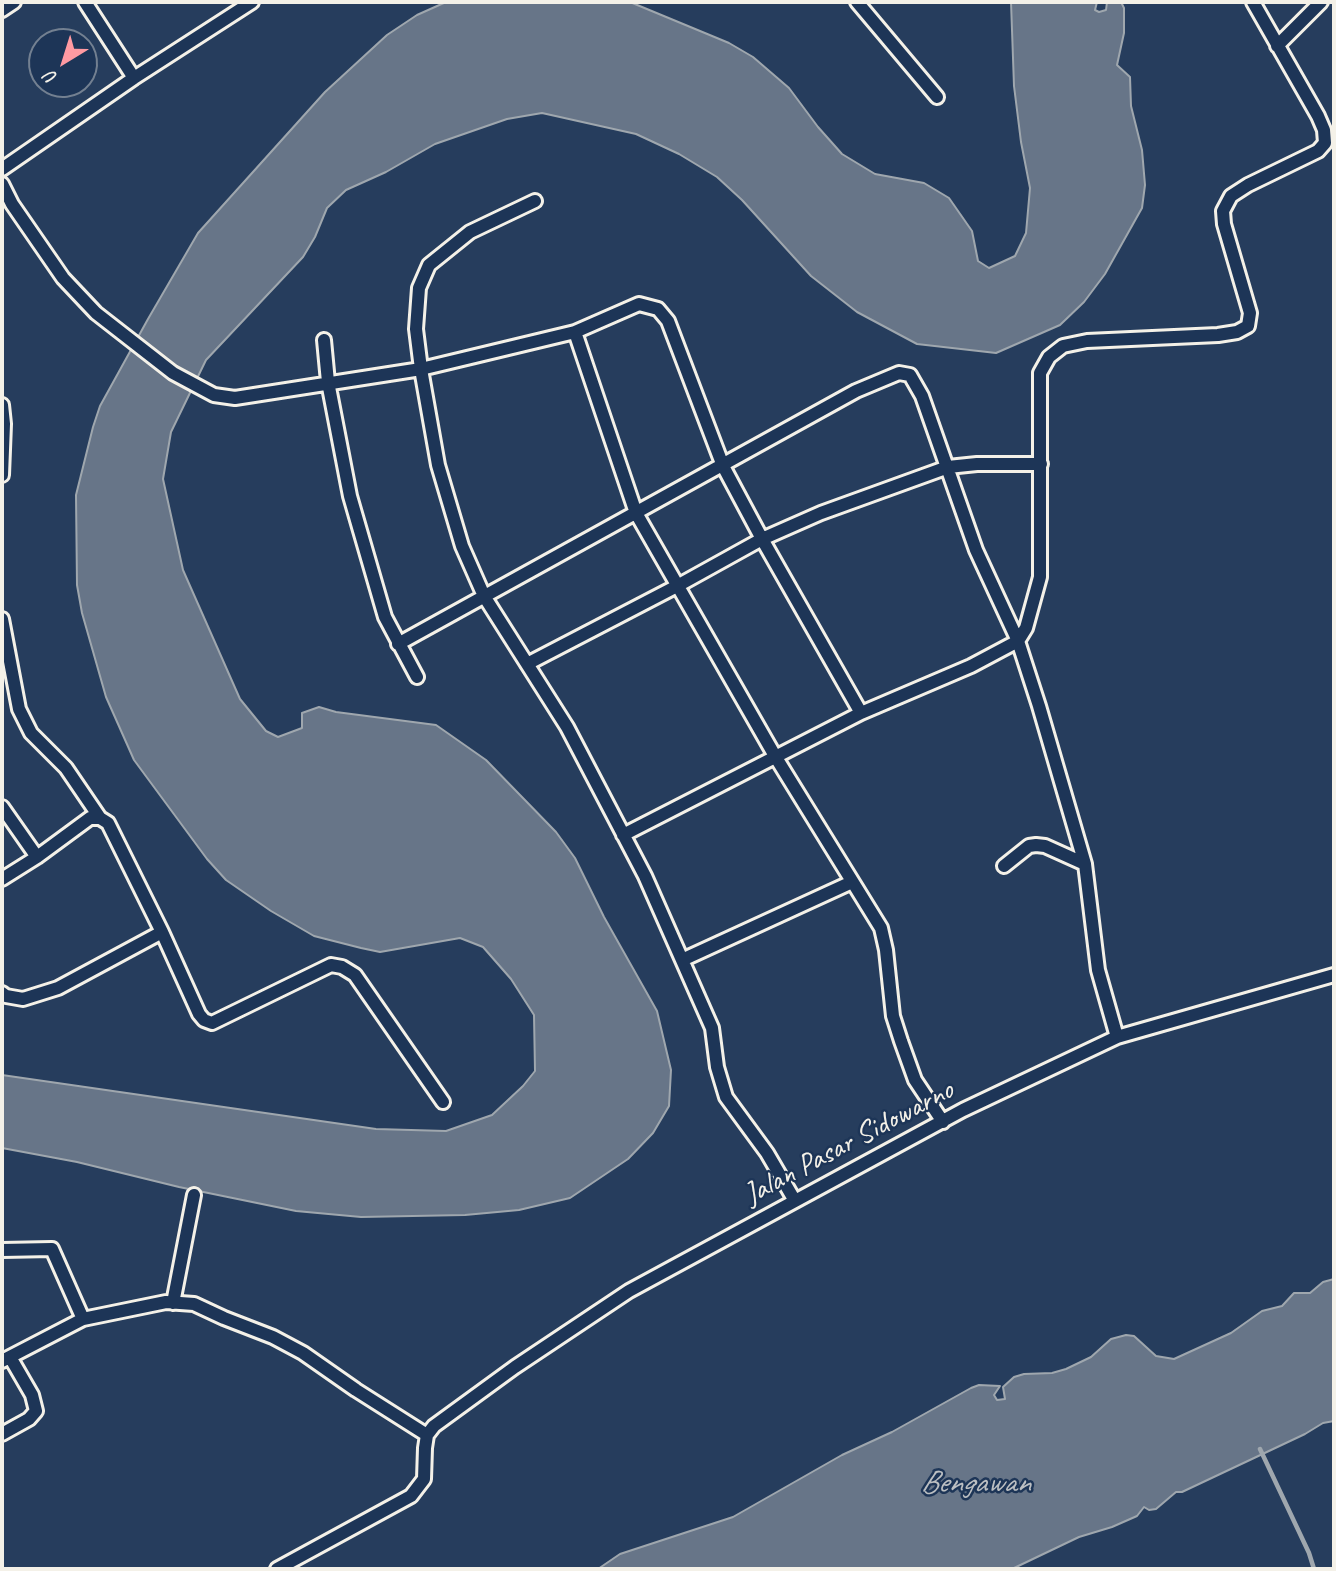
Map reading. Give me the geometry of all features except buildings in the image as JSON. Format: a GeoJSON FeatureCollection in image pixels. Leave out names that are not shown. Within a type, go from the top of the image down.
{"type":"FeatureCollection","features":[{"type":"Feature","properties":{"kind":"street"},"geometry":{"type":"LineString","coordinates":[[2,10],[14,2]]}},
{"type":"Feature","properties":{"kind":"street"},"geometry":{"type":"LineString","coordinates":[[85,2],[134,78]]}},
{"type":"Feature","properties":{"kind":"street"},"geometry":{"type":"LineString","coordinates":[[2,169],[251,2]]}},
{"type":"Feature","properties":{"kind":"street"},"geometry":{"type":"LineString","coordinates":[[857,2],[937,97]]}},
{"type":"Feature","properties":{"kind":"street"},"geometry":{"type":"LineString","coordinates":[[623,835],[861,713],[971,666],[1018,641],[1026,628],[1040,577],[1040,373],[1049,357],[1063,345],[1087,341],[1218,335],[1237,332],[1248,326],[1250,313],[1224,223],[1223,211],[1231,196],[1318,151],[1325,143],[1326,137],[1318,116],[1253,2]]}},
{"type":"Feature","properties":{"kind":"street"},"geometry":{"type":"LineString","coordinates":[[1277,46],[1321,2]]}},
{"type":"Feature","properties":{"kind":"street"},"geometry":{"type":"LineString","coordinates":[[2,184],[12,204],[63,278],[96,313],[173,373],[214,395],[235,398],[421,369],[575,332],[639,304],[658,309],[668,321],[723,466],[861,713]]}},
{"type":"Feature","properties":{"kind":"street"},"geometry":{"type":"LineString","coordinates":[[535,201],[470,232],[429,265],[419,288],[416,329],[438,465],[462,546],[484,596],[567,727],[645,876],[712,1028],[717,1067],[726,1097],[767,1153],[795,1201]]}},
{"type":"Feature","properties":{"kind":"street"},"geometry":{"type":"LineString","coordinates":[[575,332],[636,513],[775,756],[881,928],[893,1016],[915,1080],[943,1122]]}},
{"type":"Feature","properties":{"kind":"street"},"geometry":{"type":"LineString","coordinates":[[324,340],[328,382],[350,496],[385,617],[417,677]]}},
{"type":"Feature","properties":{"kind":"street"},"geometry":{"type":"LineString","coordinates":[[398,644],[856,391],[899,373],[910,375],[922,396],[976,550],[1018,641],[1085,864],[1098,970],[1117,1037]]}},
{"type":"Feature","properties":{"kind":"street"},"geometry":{"type":"LineString","coordinates":[[2,405],[2,475]]}},
{"type":"Feature","properties":{"kind":"street"},"geometry":{"type":"LineString","coordinates":[[527,664],[762,539],[821,513],[948,467],[1041,464]]}},
{"type":"Feature","properties":{"kind":"street"},"geometry":{"type":"LineString","coordinates":[[2,619],[19,709],[31,733],[66,768],[100,818],[108,823],[204,1020],[212,1023],[331,965],[341,967],[355,975],[443,1102]]}},
{"type":"Feature","properties":{"kind":"street"},"geometry":{"type":"LineString","coordinates":[[2,807],[37,857]]}},
{"type":"Feature","properties":{"kind":"street"},"geometry":{"type":"LineString","coordinates":[[2,879],[90,818],[100,818]]}},
{"type":"Feature","properties":{"kind":"street"},"geometry":{"type":"LineString","coordinates":[[1004,866],[1029,846],[1036,845],[1045,846],[1085,864]]}},
{"type":"Feature","properties":{"kind":"street"},"geometry":{"type":"LineString","coordinates":[[682,960],[852,882]]}},
{"type":"Feature","properties":{"kind":"street"},"geometry":{"type":"LineString","coordinates":[[2,993],[23,999],[58,988],[162,932]]}},
{"type":"Feature","properties":{"kind":"street","name":"Jalan Pasar Sidowarno"},"geometry":{"type":"LineString","coordinates":[[427,1435],[442,1419],[629,1291],[943,1122],[1117,1037],[1334,975]]}},
{"type":"Feature","properties":{"kind":"street"},"geometry":{"type":"LineString","coordinates":[[173,1303],[194,1195]]}},
{"type":"Feature","properties":{"kind":"street"},"geometry":{"type":"LineString","coordinates":[[2,1250],[52,1249],[83,1319]]}},
{"type":"Feature","properties":{"kind":"street"},"geometry":{"type":"LineString","coordinates":[[2,1434],[29,1419],[36,1411],[32,1395],[6,1359],[83,1319],[166,1302],[194,1304],[273,1337],[303,1353],[427,1435],[425,1479],[416,1491],[277,1569]]}},
{"type":"Feature","properties":{"kind":"water"},"geometry":{"type":"Polygon","coordinates":[[[446,2],[630,2],[729,43],[753,57],[789,88],[842,154],[875,174],[924,183],[949,198],[972,231],[978,261],[989,268],[1015,256],[1026,233],[1030,188],[1014,86],[1011,2],[1097,2],[1095,10],[1099,12],[1106,10],[1107,2],[1121,2],[1124,8],[1124,33],[1117,65],[1130,77],[1131,106],[1142,150],[1145,185],[1142,208],[1105,274],[1084,302],[1060,325],[996,353],[917,344],[857,312],[811,276],[742,200],[717,177],[679,154],[636,134],[542,113],[507,119],[435,144],[386,172],[346,190],[327,208],[303,257],[206,360],[171,432],[163,479],[183,570],[240,699],[266,731],[278,737],[302,728],[302,713],[319,707],[336,712],[436,725],[486,760],[556,832],[575,858],[604,917],[657,1011],[671,1070],[669,1106],[653,1133],[628,1159],[570,1198],[519,1210],[465,1215],[361,1217],[296,1211],[2,1148],[2,1075],[376,1129],[446,1131],[492,1115],[535,1071],[534,1015],[511,979],[483,947],[460,938],[380,952],[314,936],[226,880],[207,859],[134,760],[106,697],[82,613],[77,585],[76,495],[100,406],[198,233],[325,92],[387,35],[417,15],[446,2]]]}},
{"type":"Feature","properties":{"kind":"water","name":"Bengawan"},"geometry":{"type":"Polygon","coordinates":[[[1334,1279],[1334,1421],[1323,1423],[1182,1492],[1176,1492],[1156,1509],[1149,1510],[1144,1507],[1137,1516],[1079,1537],[1012,1569],[598,1569],[620,1554],[733,1517],[842,1455],[892,1432],[971,1388],[979,1385],[1000,1386],[994,1395],[997,1400],[1005,1399],[1003,1387],[1014,1377],[1066,1369],[1091,1357],[1111,1339],[1126,1335],[1134,1336],[1156,1356],[1174,1359],[1231,1333],[1262,1311],[1282,1306],[1294,1293],[1310,1293],[1323,1282],[1334,1279]]]}},
{"type":"Feature","properties":{"kind":"waterway"},"geometry":{"type":"LineString","coordinates":[[1260,1449],[1314,1569]]}}]}
